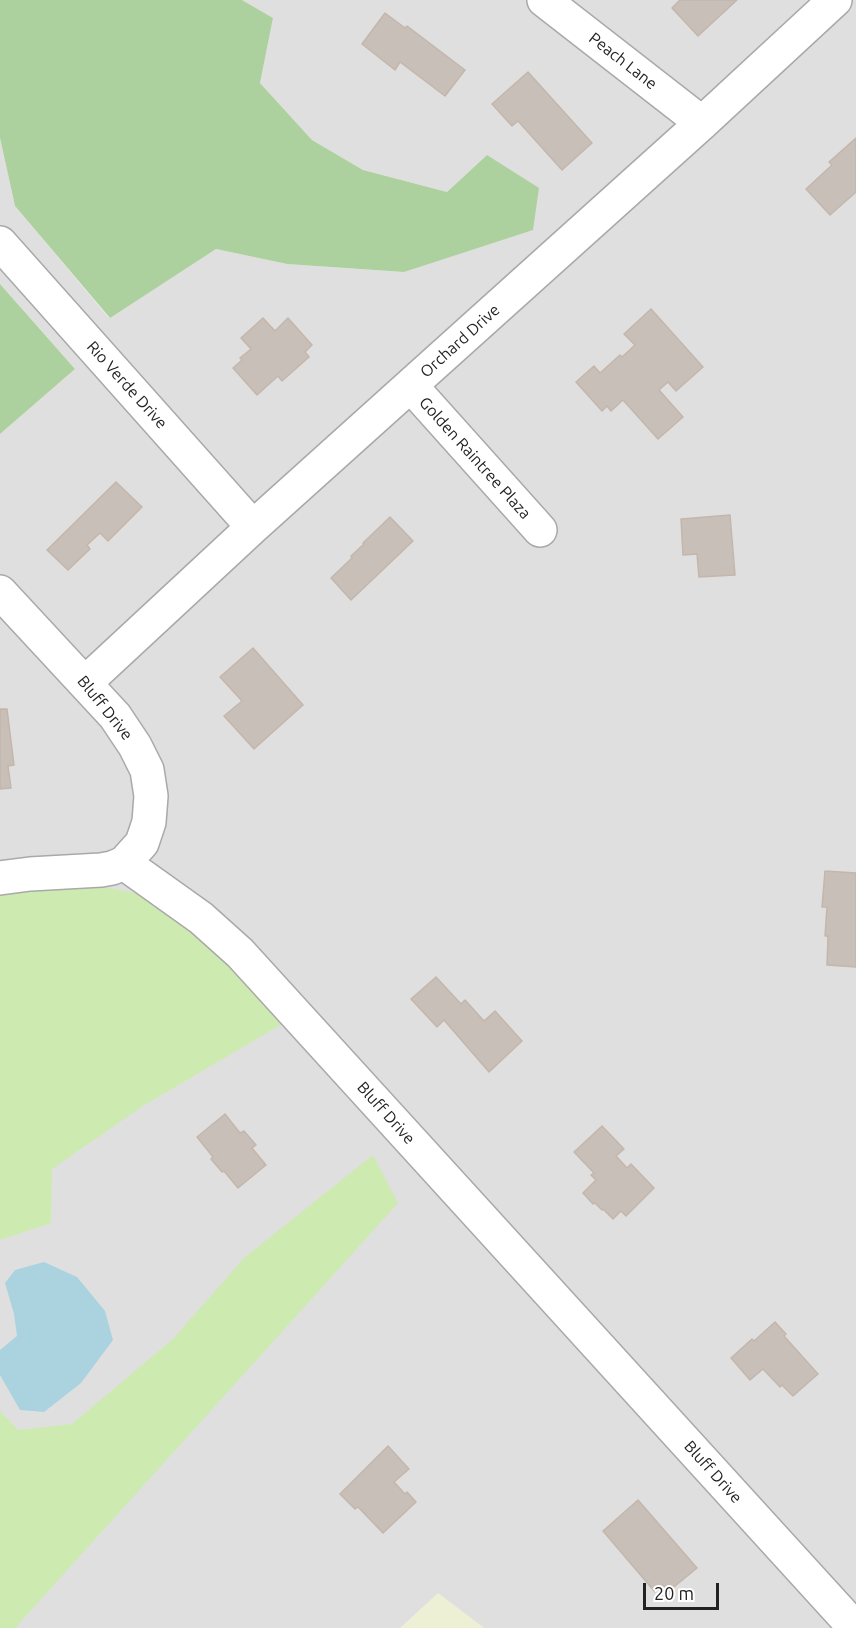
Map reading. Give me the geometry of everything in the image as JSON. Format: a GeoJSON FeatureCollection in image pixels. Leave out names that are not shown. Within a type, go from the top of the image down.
{"type":"FeatureCollection","features":[{"type":"Feature","properties":{"kind":"street","name":"Peach Lane"},"geometry":{"type":"LineString","coordinates":[[544,0],[702,123]]}},
{"type":"Feature","properties":{"kind":"street","name":"Orchard Drive"},"geometry":{"type":"LineString","coordinates":[[85,683],[836,0]]}},
{"type":"Feature","properties":{"kind":"street","name":"Rio Verde Drive"},"geometry":{"type":"LineString","coordinates":[[0,243],[254,527]]}},
{"type":"Feature","properties":{"kind":"street","name":"Golden Raintree Plaza"},"geometry":{"type":"LineString","coordinates":[[411,386],[540,530]]}},
{"type":"Feature","properties":{"kind":"street","name":"Bluff Drive"},"geometry":{"type":"LineString","coordinates":[[0,592],[115,716],[135,746],[147,770],[151,796],[149,822],[142,843],[124,863],[201,918],[240,953],[855,1628]]}},
{"type":"Feature","properties":{"kind":"street"},"geometry":{"type":"LineString","coordinates":[[0,878],[100,870],[124,863]]}},
{"type":"Feature","properties":{"kind":"shaded area"},"geometry":{"type":"Polygon","coordinates":[[[242,0],[856,0],[856,1628],[0,1628],[0,434],[75,369],[0,284],[0,138],[15,206],[109,318],[216,249],[287,264],[404,272],[487,155],[447,192],[363,170],[312,140],[260,83],[273,18],[242,0]]]}},
{"type":"Feature","properties":{"kind":"green space"},"geometry":{"type":"Polygon","coordinates":[[[0,0],[242,0],[273,18],[260,83],[312,140],[363,170],[447,192],[487,155],[539,188],[533,230],[404,272],[287,264],[216,249],[110,318],[15,206],[0,138],[0,0]]]}},
{"type":"Feature","properties":{"kind":"green space"},"geometry":{"type":"Polygon","coordinates":[[[0,284],[75,369],[0,434],[0,284]]]}},
{"type":"Feature","properties":{"kind":"green space"},"geometry":{"type":"Polygon","coordinates":[[[100,886],[140,894],[194,927],[287,1021],[143,1106],[52,1169],[51,1223],[0,1240],[0,892],[100,886]]]}},
{"type":"Feature","properties":{"kind":"green space"},"geometry":{"type":"Polygon","coordinates":[[[373,1155],[398,1203],[15,1628],[0,1628],[0,1411],[18,1430],[72,1424],[173,1339],[244,1258],[373,1155]]]}},
{"type":"Feature","properties":{"kind":"green space"},"geometry":{"type":"Polygon","coordinates":[[[438,1593],[483,1627],[484,1628],[400,1628],[438,1593]]]}},
{"type":"Feature","properties":{"kind":"water"},"geometry":{"type":"Polygon","coordinates":[[[44,1262],[77,1277],[105,1311],[113,1340],[81,1383],[44,1412],[20,1410],[0,1375],[0,1350],[17,1336],[14,1314],[5,1283],[15,1270],[44,1262]]]}},
{"type":"Feature","properties":{"kind":"building"},"geometry":{"type":"Polygon","coordinates":[[[680,0],[737,0],[698,36],[672,8],[680,0]]]}},
{"type":"Feature","properties":{"kind":"building"},"geometry":{"type":"Polygon","coordinates":[[[385,13],[405,28],[407,26],[465,70],[445,96],[400,62],[395,70],[362,44],[385,13]]]}},
{"type":"Feature","properties":{"kind":"building"},"geometry":{"type":"Polygon","coordinates":[[[528,72],[592,143],[562,170],[518,121],[512,126],[492,104],[528,72]]]}},
{"type":"Feature","properties":{"kind":"building"},"geometry":{"type":"Polygon","coordinates":[[[856,138],[856,192],[830,215],[806,189],[832,165],[829,162],[856,138]]]}},
{"type":"Feature","properties":{"kind":"building"},"geometry":{"type":"Polygon","coordinates":[[[651,309],[703,367],[676,391],[668,382],[659,390],[683,417],[658,439],[623,400],[611,411],[607,406],[602,411],[576,382],[594,366],[600,373],[635,345],[624,334],[651,309]]]}},
{"type":"Feature","properties":{"kind":"building"},"geometry":{"type":"Polygon","coordinates":[[[263,318],[275,331],[288,318],[312,345],[305,352],[309,357],[282,381],[278,376],[257,395],[233,368],[251,349],[241,338],[263,318]]]}},
{"type":"Feature","properties":{"kind":"building"},"geometry":{"type":"Polygon","coordinates":[[[116,482],[142,507],[108,541],[100,533],[87,545],[90,549],[68,570],[47,550],[116,482]]]}},
{"type":"Feature","properties":{"kind":"building"},"geometry":{"type":"Polygon","coordinates":[[[730,515],[735,575],[699,577],[697,554],[683,555],[681,519],[730,515]]]}},
{"type":"Feature","properties":{"kind":"building"},"geometry":{"type":"Polygon","coordinates":[[[390,517],[413,541],[351,600],[331,578],[390,517]]]}},
{"type":"Feature","properties":{"kind":"building"},"geometry":{"type":"Polygon","coordinates":[[[253,648],[303,705],[254,749],[224,716],[242,701],[220,677],[253,648]]]}},
{"type":"Feature","properties":{"kind":"building"},"geometry":{"type":"Polygon","coordinates":[[[0,709],[7,709],[14,765],[8,766],[11,788],[0,789],[0,709]]]}},
{"type":"Feature","properties":{"kind":"building"},"geometry":{"type":"Polygon","coordinates":[[[825,871],[856,873],[856,967],[827,965],[828,936],[825,936],[827,907],[822,907],[825,871]]]}},
{"type":"Feature","properties":{"kind":"building"},"geometry":{"type":"Polygon","coordinates":[[[436,977],[461,1004],[465,1000],[484,1021],[495,1011],[522,1041],[489,1072],[444,1020],[437,1027],[411,999],[436,977]]]}},
{"type":"Feature","properties":{"kind":"building"},"geometry":{"type":"Polygon","coordinates":[[[225,1114],[240,1133],[244,1131],[256,1145],[252,1148],[266,1165],[238,1188],[211,1159],[213,1157],[197,1137],[225,1114]]]}},
{"type":"Feature","properties":{"kind":"building"},"geometry":{"type":"Polygon","coordinates":[[[602,1126],[624,1149],[616,1156],[627,1168],[631,1164],[654,1188],[626,1216],[621,1211],[613,1219],[583,1193],[596,1180],[591,1175],[594,1173],[574,1152],[602,1126]]]}},
{"type":"Feature","properties":{"kind":"building"},"geometry":{"type":"Polygon","coordinates":[[[775,1322],[786,1334],[784,1336],[818,1374],[793,1396],[782,1385],[780,1387],[763,1369],[750,1380],[731,1358],[775,1322]]]}},
{"type":"Feature","properties":{"kind":"building"},"geometry":{"type":"Polygon","coordinates":[[[388,1446],[409,1469],[394,1482],[416,1502],[383,1533],[358,1507],[355,1509],[340,1494],[388,1446]]]}},
{"type":"Feature","properties":{"kind":"building"},"geometry":{"type":"Polygon","coordinates":[[[638,1500],[697,1568],[669,1591],[663,1585],[655,1592],[603,1531],[638,1500]]]}}]}
